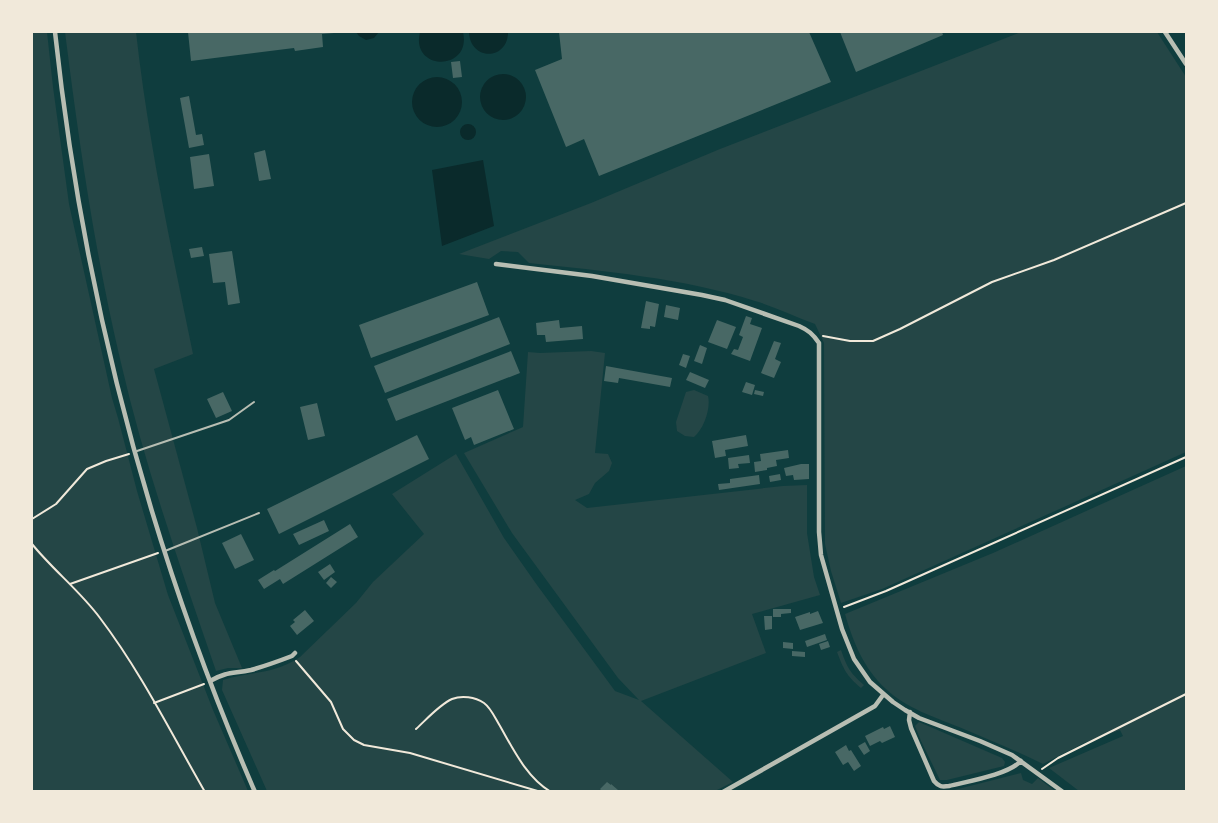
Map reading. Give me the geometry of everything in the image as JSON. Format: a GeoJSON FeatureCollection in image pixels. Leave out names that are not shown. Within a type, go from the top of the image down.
{"type":"FeatureCollection","features":[{"type":"Feature","properties":{"kind":"street"},"geometry":{"type":"LineString","coordinates":[[56,32],[75,184],[114,372],[164,552],[181,603],[255,792]]}},
{"type":"Feature","properties":{"kind":"street"},"geometry":{"type":"LineString","coordinates":[[1165,32],[1186,64]]}},
{"type":"Feature","properties":{"kind":"street"},"geometry":{"type":"LineString","coordinates":[[496,264],[592,276],[725,300],[798,326],[814,335],[819,344],[821,555],[844,635],[854,659],[870,682],[893,702],[920,718],[1012,755],[1063,792]]}},
{"type":"Feature","properties":{"kind":"street"},"geometry":{"type":"LineString","coordinates":[[210,681],[230,672],[250,670],[294,655]]}},
{"type":"Feature","properties":{"kind":"street"},"geometry":{"type":"LineString","coordinates":[[723,792],[875,706],[884,694]]}},
{"type":"Feature","properties":{"kind":"street"},"geometry":{"type":"LineString","coordinates":[[910,712],[911,728],[938,786],[949,786],[1006,771],[1016,767],[1022,761]]}},
{"type":"Feature","properties":{"kind":"lane"},"geometry":{"type":"LineString","coordinates":[[135,452],[229,420],[254,402]]}},
{"type":"Feature","properties":{"kind":"lane"},"geometry":{"type":"LineString","coordinates":[[164,552],[259,513]]}},
{"type":"Feature","properties":{"kind":"path"},"geometry":{"type":"LineString","coordinates":[[814,335],[850,341],[873,341],[992,282],[1054,260],[1186,203]]}},
{"type":"Feature","properties":{"kind":"path"},"geometry":{"type":"LineString","coordinates":[[32,519],[56,504],[87,469],[135,452]]}},
{"type":"Feature","properties":{"kind":"path"},"geometry":{"type":"LineString","coordinates":[[836,609],[886,591],[1186,457]]}},
{"type":"Feature","properties":{"kind":"path"},"geometry":{"type":"LineString","coordinates":[[32,544],[98,615],[119,643],[205,792]]}},
{"type":"Feature","properties":{"kind":"path"},"geometry":{"type":"LineString","coordinates":[[70,585],[164,552]]}},
{"type":"Feature","properties":{"kind":"path"},"geometry":{"type":"LineString","coordinates":[[294,655],[331,702],[343,729],[354,740],[364,745],[410,753],[541,792]]}},
{"type":"Feature","properties":{"kind":"path"},"geometry":{"type":"LineString","coordinates":[[154,703],[210,681]]}},
{"type":"Feature","properties":{"kind":"path"},"geometry":{"type":"LineString","coordinates":[[1037,772],[1058,758],[1186,694]]}},
{"type":"Feature","properties":{"kind":"path"},"geometry":{"type":"LineString","coordinates":[[416,729],[453,699],[463,696],[482,701],[490,709],[522,763],[551,792]]}},
{"type":"Feature","properties":{"kind":"shaded area"},"geometry":{"type":"Polygon","coordinates":[[[32,32],[47,32],[69,204],[112,398],[137,491],[168,595],[248,791],[32,791],[32,32]]]}},
{"type":"Feature","properties":{"kind":"shaded area"},"geometry":{"type":"Polygon","coordinates":[[[65,32],[136,32],[168,234],[193,354],[154,369],[215,603],[242,668],[216,671],[164,518],[141,441],[112,322],[96,240],[65,32]]]}},
{"type":"Feature","properties":{"kind":"shaded area"},"geometry":{"type":"Polygon","coordinates":[[[356,32],[379,32],[374,38],[366,40],[356,32]]]}},
{"type":"Feature","properties":{"kind":"shaded area"},"geometry":{"type":"Polygon","coordinates":[[[420,32],[463,32],[463,45],[459,54],[451,60],[441,62],[432,60],[424,54],[419,45],[420,32]]]}},
{"type":"Feature","properties":{"kind":"shaded area"},"geometry":{"type":"Polygon","coordinates":[[[469,32],[508,32],[502,48],[489,54],[476,48],[471,42],[469,32]]]}},
{"type":"Feature","properties":{"kind":"shaded area"},"geometry":{"type":"Polygon","coordinates":[[[1021,32],[1157,32],[1186,77],[1186,452],[882,589],[841,603],[831,571],[825,544],[824,343],[815,324],[763,303],[700,286],[643,276],[529,263],[518,252],[501,251],[489,259],[459,254],[591,203],[720,149],[1021,32]]]}},
{"type":"Feature","properties":{"kind":"shaded area"},"geometry":{"type":"Polygon","coordinates":[[[508,74],[520,80],[525,88],[525,106],[520,114],[512,119],[498,120],[490,117],[483,110],[480,92],[483,84],[490,77],[508,74]]]}},
{"type":"Feature","properties":{"kind":"shaded area"},"geometry":{"type":"Polygon","coordinates":[[[437,77],[455,84],[462,102],[455,120],[437,127],[419,120],[412,102],[419,84],[437,77]]]}},
{"type":"Feature","properties":{"kind":"shaded area"},"geometry":{"type":"Polygon","coordinates":[[[465,124],[471,124],[476,132],[474,138],[465,140],[460,135],[460,129],[465,124]]]}},
{"type":"Feature","properties":{"kind":"shaded area"},"geometry":{"type":"Polygon","coordinates":[[[483,160],[494,226],[442,246],[432,170],[483,160]]]}},
{"type":"Feature","properties":{"kind":"shaded area"},"geometry":{"type":"Polygon","coordinates":[[[591,351],[605,353],[595,453],[608,454],[612,463],[609,471],[595,483],[589,494],[575,500],[587,508],[807,485],[807,533],[814,577],[820,595],[752,614],[766,653],[641,701],[733,782],[715,791],[267,791],[222,690],[223,680],[271,670],[290,663],[300,657],[356,603],[373,582],[424,534],[392,494],[456,454],[504,538],[615,691],[639,700],[618,678],[512,533],[464,453],[523,427],[528,352],[591,351]]]}},
{"type":"Feature","properties":{"kind":"shaded area"},"geometry":{"type":"Polygon","coordinates":[[[694,390],[708,396],[709,401],[704,424],[694,437],[685,436],[677,431],[676,422],[686,392],[694,390]]]}},
{"type":"Feature","properties":{"kind":"shaded area"},"geometry":{"type":"Polygon","coordinates":[[[1186,466],[1186,791],[1079,791],[1049,768],[1123,736],[1120,730],[1084,743],[1043,764],[911,707],[886,689],[865,664],[845,614],[993,553],[1186,466]]]}},
{"type":"Feature","properties":{"kind":"shaded area"},"geometry":{"type":"Polygon","coordinates":[[[841,650],[849,669],[864,685],[861,688],[844,668],[837,652],[841,650]]]}},
{"type":"Feature","properties":{"kind":"shaded area"},"geometry":{"type":"Polygon","coordinates":[[[919,722],[1002,758],[1005,762],[1004,766],[940,780],[915,726],[919,722]]]}},
{"type":"Feature","properties":{"kind":"shaded area"},"geometry":{"type":"Polygon","coordinates":[[[1021,773],[1023,780],[1032,784],[1038,778],[1055,791],[950,791],[1021,773]]]}},
{"type":"Feature","properties":{"kind":"building"},"geometry":{"type":"Polygon","coordinates":[[[188,32],[334,33],[322,34],[323,47],[295,51],[294,48],[191,61],[188,32]]]}},
{"type":"Feature","properties":{"kind":"building"},"geometry":{"type":"Polygon","coordinates":[[[559,32],[809,32],[831,82],[599,176],[584,139],[566,147],[535,70],[562,59],[559,32]]]}},
{"type":"Feature","properties":{"kind":"building"},"geometry":{"type":"Polygon","coordinates":[[[840,32],[942,32],[943,35],[856,72],[840,32]]]}},
{"type":"Feature","properties":{"kind":"building"},"geometry":{"type":"Polygon","coordinates":[[[460,61],[462,77],[453,78],[451,62],[460,61]]]}},
{"type":"Feature","properties":{"kind":"building"},"geometry":{"type":"Polygon","coordinates":[[[189,96],[196,135],[202,134],[204,145],[189,148],[180,98],[189,96]]]}},
{"type":"Feature","properties":{"kind":"building"},"geometry":{"type":"Polygon","coordinates":[[[265,150],[271,179],[259,181],[254,153],[265,150]]]}},
{"type":"Feature","properties":{"kind":"building"},"geometry":{"type":"Polygon","coordinates":[[[209,154],[214,186],[194,189],[190,157],[209,154]]]}},
{"type":"Feature","properties":{"kind":"building"},"geometry":{"type":"Polygon","coordinates":[[[202,247],[204,256],[191,258],[189,249],[202,247]]]}},
{"type":"Feature","properties":{"kind":"building"},"geometry":{"type":"Polygon","coordinates":[[[232,251],[240,303],[228,305],[225,282],[213,283],[209,254],[232,251]]]}},
{"type":"Feature","properties":{"kind":"building"},"geometry":{"type":"Polygon","coordinates":[[[477,282],[489,315],[371,358],[359,325],[477,282]]]}},
{"type":"Feature","properties":{"kind":"building"},"geometry":{"type":"Polygon","coordinates":[[[646,301],[659,304],[655,327],[650,326],[650,329],[641,328],[646,301]]]}},
{"type":"Feature","properties":{"kind":"building"},"geometry":{"type":"Polygon","coordinates":[[[666,305],[680,308],[678,320],[664,317],[666,305]]]}},
{"type":"Feature","properties":{"kind":"building"},"geometry":{"type":"Polygon","coordinates":[[[746,316],[752,318],[750,324],[762,328],[750,361],[731,354],[734,349],[738,350],[743,337],[739,335],[746,316]]]}},
{"type":"Feature","properties":{"kind":"building"},"geometry":{"type":"Polygon","coordinates":[[[499,317],[510,344],[385,393],[374,366],[499,317]]]}},
{"type":"Feature","properties":{"kind":"building"},"geometry":{"type":"Polygon","coordinates":[[[559,320],[560,328],[582,326],[583,339],[546,342],[545,335],[537,335],[536,323],[559,320]]]}},
{"type":"Feature","properties":{"kind":"building"},"geometry":{"type":"Polygon","coordinates":[[[717,320],[736,327],[727,349],[708,342],[717,320]]]}},
{"type":"Feature","properties":{"kind":"building"},"geometry":{"type":"Polygon","coordinates":[[[774,341],[781,343],[775,359],[781,362],[774,378],[761,373],[774,341]]]}},
{"type":"Feature","properties":{"kind":"building"},"geometry":{"type":"Polygon","coordinates":[[[700,345],[707,348],[702,364],[694,361],[700,345]]]}},
{"type":"Feature","properties":{"kind":"building"},"geometry":{"type":"Polygon","coordinates":[[[511,351],[520,373],[396,421],[387,399],[511,351]]]}},
{"type":"Feature","properties":{"kind":"building"},"geometry":{"type":"Polygon","coordinates":[[[683,354],[690,356],[686,368],[679,365],[683,354]]]}},
{"type":"Feature","properties":{"kind":"building"},"geometry":{"type":"Polygon","coordinates":[[[606,366],[672,378],[670,387],[619,378],[618,383],[604,381],[606,366]]]}},
{"type":"Feature","properties":{"kind":"building"},"geometry":{"type":"Polygon","coordinates":[[[690,372],[709,380],[705,388],[686,380],[690,372]]]}},
{"type":"Feature","properties":{"kind":"building"},"geometry":{"type":"Polygon","coordinates":[[[746,382],[755,385],[752,395],[742,392],[746,382]]]}},
{"type":"Feature","properties":{"kind":"building"},"geometry":{"type":"Polygon","coordinates":[[[498,390],[514,429],[474,445],[471,437],[465,440],[452,408],[498,390]]]}},
{"type":"Feature","properties":{"kind":"building"},"geometry":{"type":"Polygon","coordinates":[[[755,390],[764,392],[763,396],[754,394],[755,390]]]}},
{"type":"Feature","properties":{"kind":"building"},"geometry":{"type":"Polygon","coordinates":[[[223,392],[232,411],[216,418],[207,399],[223,392]]]}},
{"type":"Feature","properties":{"kind":"building"},"geometry":{"type":"Polygon","coordinates":[[[317,403],[325,436],[308,440],[300,407],[317,403]]]}},
{"type":"Feature","properties":{"kind":"building"},"geometry":{"type":"Polygon","coordinates":[[[417,435],[429,459],[279,534],[267,509],[417,435]]]}},
{"type":"Feature","properties":{"kind":"building"},"geometry":{"type":"Polygon","coordinates":[[[746,435],[748,446],[725,450],[726,456],[715,458],[712,441],[746,435]]]}},
{"type":"Feature","properties":{"kind":"building"},"geometry":{"type":"Polygon","coordinates":[[[788,450],[789,458],[776,460],[777,466],[755,472],[754,462],[761,461],[760,454],[788,450]]]}},
{"type":"Feature","properties":{"kind":"building"},"geometry":{"type":"Polygon","coordinates":[[[749,455],[750,463],[738,464],[739,468],[729,469],[728,458],[749,455]]]}},
{"type":"Feature","properties":{"kind":"building"},"geometry":{"type":"Polygon","coordinates":[[[809,464],[809,479],[794,480],[793,475],[786,476],[784,468],[809,464]]]}},
{"type":"Feature","properties":{"kind":"building"},"geometry":{"type":"Polygon","coordinates":[[[780,474],[781,480],[770,482],[769,476],[780,474]]]}},
{"type":"Feature","properties":{"kind":"building"},"geometry":{"type":"Polygon","coordinates":[[[759,475],[760,484],[719,490],[718,484],[730,483],[730,479],[759,475]]]}},
{"type":"Feature","properties":{"kind":"building"},"geometry":{"type":"Polygon","coordinates":[[[324,520],[329,531],[299,545],[293,534],[324,520]]]}},
{"type":"Feature","properties":{"kind":"building"},"geometry":{"type":"Polygon","coordinates":[[[350,524],[358,537],[283,584],[280,579],[264,589],[258,580],[350,524]]]}},
{"type":"Feature","properties":{"kind":"building"},"geometry":{"type":"Polygon","coordinates":[[[241,534],[254,560],[235,569],[222,543],[241,534]]]}},
{"type":"Feature","properties":{"kind":"building"},"geometry":{"type":"Polygon","coordinates":[[[330,564],[335,572],[324,580],[318,572],[330,564]]]}},
{"type":"Feature","properties":{"kind":"building"},"geometry":{"type":"Polygon","coordinates":[[[331,577],[337,582],[331,588],[326,583],[331,577]]]}},
{"type":"Feature","properties":{"kind":"building"},"geometry":{"type":"Polygon","coordinates":[[[773,609],[791,609],[791,613],[773,617],[773,609]]]}},
{"type":"Feature","properties":{"kind":"building"},"geometry":{"type":"Polygon","coordinates":[[[305,610],[314,621],[297,635],[290,626],[295,622],[293,620],[305,610]]]}},
{"type":"Feature","properties":{"kind":"building"},"geometry":{"type":"Polygon","coordinates":[[[818,611],[823,623],[800,630],[795,617],[818,611]]]}},
{"type":"Feature","properties":{"kind":"building"},"geometry":{"type":"Polygon","coordinates":[[[764,616],[772,616],[772,629],[765,630],[764,616]]]}},
{"type":"Feature","properties":{"kind":"building"},"geometry":{"type":"Polygon","coordinates":[[[825,634],[827,640],[807,647],[805,641],[825,634]]]}},
{"type":"Feature","properties":{"kind":"building"},"geometry":{"type":"Polygon","coordinates":[[[828,641],[830,647],[821,650],[819,644],[828,641]]]}},
{"type":"Feature","properties":{"kind":"building"},"geometry":{"type":"Polygon","coordinates":[[[783,642],[793,643],[793,649],[783,648],[783,642]]]}},
{"type":"Feature","properties":{"kind":"building"},"geometry":{"type":"Polygon","coordinates":[[[792,651],[805,652],[805,657],[792,656],[792,651]]]}},
{"type":"Feature","properties":{"kind":"building"},"geometry":{"type":"Polygon","coordinates":[[[890,726],[895,737],[870,746],[865,736],[890,726]]]}},
{"type":"Feature","properties":{"kind":"building"},"geometry":{"type":"Polygon","coordinates":[[[865,742],[870,751],[864,755],[858,746],[865,742]]]}},
{"type":"Feature","properties":{"kind":"building"},"geometry":{"type":"Polygon","coordinates":[[[846,745],[861,766],[854,771],[848,762],[843,765],[835,752],[846,745]]]}},
{"type":"Feature","properties":{"kind":"building"},"geometry":{"type":"Polygon","coordinates":[[[607,782],[618,790],[603,792],[600,789],[607,782]]]}}]}
